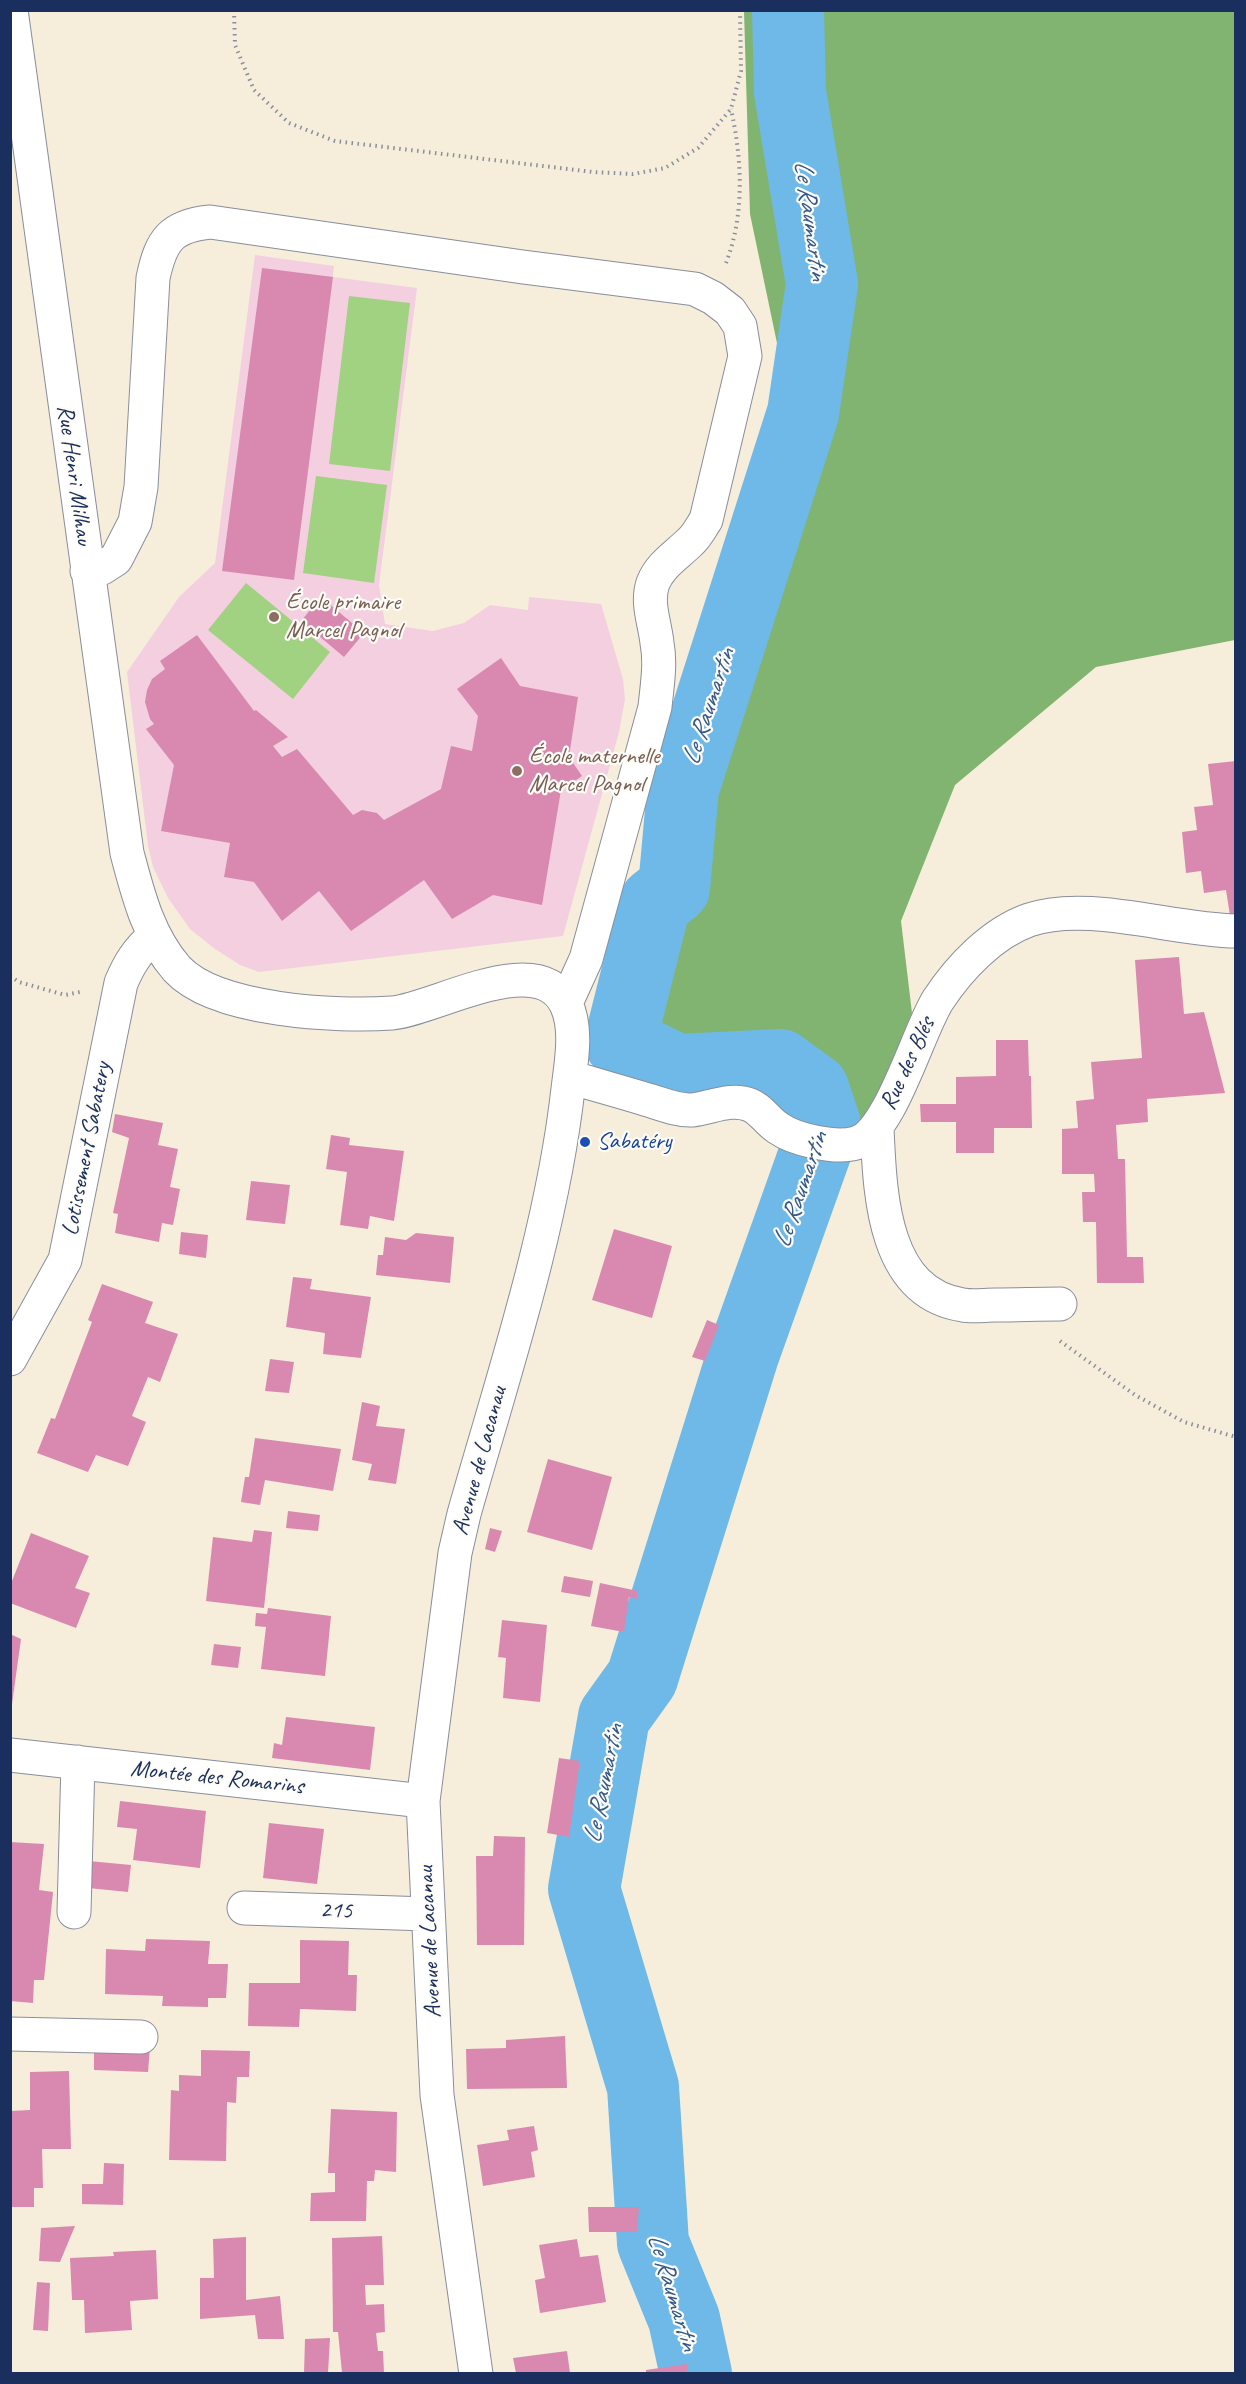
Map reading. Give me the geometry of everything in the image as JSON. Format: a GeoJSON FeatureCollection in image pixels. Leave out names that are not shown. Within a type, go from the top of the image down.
{"type":"FeatureCollection","features":[{"type":"Feature","properties":{"kind":"street","name":"Rue Henri Milhau"},"geometry":{"type":"LineString","coordinates":[[11,10],[127,853],[138,895],[153,937]]}},
{"type":"Feature","properties":{"kind":"street"},"geometry":{"type":"LineString","coordinates":[[87,571],[102,568],[116,559],[135,522],[141,487],[153,278],[157,256],[169,237],[189,224],[210,222],[695,289],[713,298],[730,311],[740,326],[746,356],[706,520],[692,541],[674,556],[653,583],[651,597],[657,643],[658,674],[655,707],[586,960],[566,1003],[544,984],[530,980],[492,983],[420,1007],[394,1013],[300,1010],[245,1003],[196,984],[178,970],[153,937]]}},
{"type":"Feature","properties":{"kind":"street","name":"Rue des Blés"},"geometry":{"type":"LineString","coordinates":[[570,1077],[681,1110],[705,1108],[727,1102],[748,1104],[760,1110],[778,1129],[804,1140],[844,1145],[862,1141],[877,1128],[937,1001],[957,975],[1006,931],[1037,918],[1081,912],[1208,931],[1236,931]]}},
{"type":"Feature","properties":{"kind":"street","name":"Lotissement Sabatery"},"geometry":{"type":"LineString","coordinates":[[10,1359],[65,1260],[121,983],[138,950],[153,937]]}},
{"type":"Feature","properties":{"kind":"street","name":"Avenue de Lacanau"},"geometry":{"type":"LineString","coordinates":[[476,2373],[437,2095],[423,1801],[455,1554],[464,1514],[538,1249],[555,1172],[573,1049],[571,1022],[566,1003]]}},
{"type":"Feature","properties":{"kind":"street"},"geometry":{"type":"LineString","coordinates":[[877,1128],[882,1202],[888,1226],[906,1272],[924,1290],[944,1300],[964,1306],[1060,1304]]}},
{"type":"Feature","properties":{"kind":"street","name":"Montée des Romarins"},"geometry":{"type":"LineString","coordinates":[[10,1755],[423,1801]]}},
{"type":"Feature","properties":{"kind":"street"},"geometry":{"type":"LineString","coordinates":[[74,1911],[78,1762]]}},
{"type":"Feature","properties":{"kind":"street","name":"215"},"geometry":{"type":"LineString","coordinates":[[244,1908],[428,1914]]}},
{"type":"Feature","properties":{"kind":"street"},"geometry":{"type":"LineString","coordinates":[[10,2034],[141,2037]]}},
{"type":"Feature","properties":{"kind":"path"},"geometry":{"type":"LineString","coordinates":[[234,10],[235,45],[254,90],[289,123],[335,141],[593,172],[633,174],[665,168],[698,148],[731,109],[741,71],[740,10]]}},
{"type":"Feature","properties":{"kind":"path"},"geometry":{"type":"LineString","coordinates":[[713,298],[733,247],[740,190],[739,148],[731,109]]}},
{"type":"Feature","properties":{"kind":"path"},"geometry":{"type":"LineString","coordinates":[[10,976],[19,982],[65,995],[121,983]]}},
{"type":"Feature","properties":{"kind":"path"},"geometry":{"type":"LineString","coordinates":[[1011,1305],[1135,1395],[1184,1422],[1236,1437]]}},
{"type":"Feature","properties":{"kind":"shaded area","name":"École primaire Marcel Pagnol"},"geometry":{"type":"Polygon","coordinates":[[[255,255],[334,266],[333,277],[417,288],[379,585],[385,624],[433,631],[464,623],[490,605],[528,610],[529,597],[601,604],[623,679],[625,699],[619,732],[563,936],[259,972],[240,965],[190,929],[168,898],[153,867],[148,846],[127,672],[179,597],[215,563],[255,255]]]}},
{"type":"Feature","properties":{"kind":"green space"},"geometry":{"type":"Polygon","coordinates":[[[744,11],[1235,11],[1235,640],[1096,667],[955,785],[901,921],[912,1013],[866,1123],[793,1112],[595,1045],[782,367],[750,214],[744,11]]]}},
{"type":"Feature","properties":{"kind":"green space"},"geometry":{"type":"Polygon","coordinates":[[[349,296],[410,303],[390,471],[329,464],[349,296]]]}},
{"type":"Feature","properties":{"kind":"green space"},"geometry":{"type":"Polygon","coordinates":[[[316,476],[387,485],[374,583],[303,573],[316,476]]]}},
{"type":"Feature","properties":{"kind":"green space"},"geometry":{"type":"Polygon","coordinates":[[[246,583],[330,652],[293,699],[208,630],[246,583]]]}},
{"type":"Feature","properties":{"kind":"building"},"geometry":{"type":"Polygon","coordinates":[[[262,268],[333,277],[294,580],[222,571],[262,268]]]}},
{"type":"Feature","properties":{"kind":"building"},"geometry":{"type":"Polygon","coordinates":[[[321,597],[364,633],[344,657],[301,621],[321,597]]]}},
{"type":"Feature","properties":{"kind":"building"},"geometry":{"type":"Polygon","coordinates":[[[197,635],[254,711],[256,710],[288,737],[273,746],[282,757],[297,749],[353,815],[362,810],[377,813],[384,820],[441,789],[451,746],[472,751],[478,716],[457,689],[501,658],[520,686],[578,697],[569,757],[582,776],[561,790],[542,905],[493,895],[452,919],[424,880],[351,931],[319,891],[282,921],[254,882],[224,877],[230,843],[161,831],[174,765],[146,729],[154,724],[150,719],[145,702],[147,690],[152,679],[165,669],[160,661],[197,635]]]}},
{"type":"Feature","properties":{"kind":"building"},"geometry":{"type":"Polygon","coordinates":[[[1236,761],[1236,922],[1231,922],[1226,890],[1204,893],[1201,871],[1186,873],[1182,832],[1197,830],[1194,807],[1213,805],[1208,764],[1236,761]]]}},
{"type":"Feature","properties":{"kind":"building"},"geometry":{"type":"Polygon","coordinates":[[[1179,957],[1184,1014],[1204,1012],[1225,1093],[1147,1099],[1148,1122],[1116,1125],[1118,1159],[1125,1159],[1127,1257],[1143,1257],[1144,1283],[1097,1283],[1096,1222],[1083,1222],[1082,1192],[1095,1192],[1094,1174],[1062,1174],[1062,1129],[1078,1128],[1076,1101],[1094,1099],[1091,1062],[1142,1058],[1135,960],[1179,957]]]}},
{"type":"Feature","properties":{"kind":"building"},"geometry":{"type":"Polygon","coordinates":[[[996,1040],[1028,1040],[1032,1128],[994,1128],[994,1153],[956,1153],[956,1122],[921,1122],[920,1104],[956,1104],[956,1077],[996,1076],[996,1040]]]}},
{"type":"Feature","properties":{"kind":"building"},"geometry":{"type":"Polygon","coordinates":[[[115,1114],[163,1123],[158,1145],[178,1149],[170,1187],[180,1189],[173,1225],[162,1223],[159,1242],[115,1233],[118,1214],[113,1213],[129,1138],[112,1132],[115,1114]]]}},
{"type":"Feature","properties":{"kind":"building"},"geometry":{"type":"Polygon","coordinates":[[[331,1135],[350,1138],[349,1145],[404,1151],[394,1221],[370,1216],[368,1229],[340,1225],[347,1172],[326,1169],[331,1135]]]}},
{"type":"Feature","properties":{"kind":"building"},"geometry":{"type":"Polygon","coordinates":[[[251,1181],[290,1185],[285,1224],[246,1220],[251,1181]]]}},
{"type":"Feature","properties":{"kind":"building"},"geometry":{"type":"Polygon","coordinates":[[[614,1229],[672,1246],[652,1318],[592,1300],[614,1229]]]}},
{"type":"Feature","properties":{"kind":"building"},"geometry":{"type":"Polygon","coordinates":[[[181,1232],[208,1235],[206,1258],[179,1254],[181,1232]]]}},
{"type":"Feature","properties":{"kind":"building"},"geometry":{"type":"Polygon","coordinates":[[[416,1233],[454,1237],[450,1283],[376,1275],[378,1255],[383,1255],[385,1237],[406,1240],[416,1233]]]}},
{"type":"Feature","properties":{"kind":"building"},"geometry":{"type":"Polygon","coordinates":[[[293,1277],[312,1279],[310,1289],[371,1297],[361,1358],[323,1354],[325,1333],[286,1327],[293,1277]]]}},
{"type":"Feature","properties":{"kind":"building"},"geometry":{"type":"Polygon","coordinates":[[[102,1284],[153,1302],[145,1323],[178,1334],[160,1382],[148,1377],[132,1416],[146,1422],[128,1466],[96,1455],[88,1472],[37,1453],[51,1418],[55,1419],[92,1322],[88,1320],[102,1284]]]}},
{"type":"Feature","properties":{"kind":"building"},"geometry":{"type":"Polygon","coordinates":[[[707,1320],[719,1325],[705,1361],[692,1357],[707,1320]]]}},
{"type":"Feature","properties":{"kind":"building"},"geometry":{"type":"Polygon","coordinates":[[[270,1359],[294,1362],[289,1393],[265,1391],[270,1359]]]}},
{"type":"Feature","properties":{"kind":"building"},"geometry":{"type":"Polygon","coordinates":[[[362,1402],[380,1406],[376,1426],[405,1429],[396,1484],[368,1480],[372,1464],[352,1460],[362,1402]]]}},
{"type":"Feature","properties":{"kind":"building"},"geometry":{"type":"Polygon","coordinates":[[[255,1438],[341,1449],[333,1491],[265,1480],[260,1505],[241,1502],[245,1477],[249,1477],[255,1438]]]}},
{"type":"Feature","properties":{"kind":"building"},"geometry":{"type":"Polygon","coordinates":[[[548,1459],[612,1477],[592,1550],[527,1532],[548,1459]]]}},
{"type":"Feature","properties":{"kind":"building"},"geometry":{"type":"Polygon","coordinates":[[[288,1511],[320,1515],[318,1531],[286,1528],[288,1511]]]}},
{"type":"Feature","properties":{"kind":"building"},"geometry":{"type":"Polygon","coordinates":[[[490,1528],[502,1531],[495,1552],[485,1549],[490,1528]]]}},
{"type":"Feature","properties":{"kind":"building"},"geometry":{"type":"Polygon","coordinates":[[[254,1530],[272,1532],[264,1608],[206,1601],[213,1537],[252,1542],[254,1530]]]}},
{"type":"Feature","properties":{"kind":"building"},"geometry":{"type":"Polygon","coordinates":[[[31,1533],[89,1556],[75,1588],[90,1593],[76,1628],[10,1603],[10,1586],[31,1533]]]}},
{"type":"Feature","properties":{"kind":"building"},"geometry":{"type":"Polygon","coordinates":[[[564,1576],[593,1581],[590,1597],[561,1592],[564,1576]]]}},
{"type":"Feature","properties":{"kind":"building"},"geometry":{"type":"Polygon","coordinates":[[[600,1583],[638,1591],[637,1599],[629,1597],[624,1632],[591,1626],[600,1583]]]}},
{"type":"Feature","properties":{"kind":"building"},"geometry":{"type":"Polygon","coordinates":[[[268,1608],[331,1616],[325,1676],[261,1669],[266,1627],[255,1626],[256,1613],[267,1614],[268,1608]]]}},
{"type":"Feature","properties":{"kind":"building"},"geometry":{"type":"Polygon","coordinates":[[[502,1620],[547,1625],[540,1702],[503,1698],[506,1658],[498,1657],[502,1620]]]}},
{"type":"Feature","properties":{"kind":"building"},"geometry":{"type":"Polygon","coordinates":[[[10,1634],[21,1639],[12,1704],[10,1704],[10,1634]]]}},
{"type":"Feature","properties":{"kind":"building"},"geometry":{"type":"Polygon","coordinates":[[[214,1644],[241,1647],[238,1668],[211,1665],[214,1644]]]}},
{"type":"Feature","properties":{"kind":"building"},"geometry":{"type":"Polygon","coordinates":[[[286,1717],[375,1727],[370,1770],[272,1758],[274,1743],[282,1745],[286,1717]]]}},
{"type":"Feature","properties":{"kind":"building"},"geometry":{"type":"Polygon","coordinates":[[[559,1758],[580,1761],[569,1837],[547,1833],[559,1758]]]}},
{"type":"Feature","properties":{"kind":"building"},"geometry":{"type":"Polygon","coordinates":[[[120,1801],[206,1811],[200,1868],[133,1860],[137,1829],[117,1827],[120,1801]]]}},
{"type":"Feature","properties":{"kind":"building"},"geometry":{"type":"Polygon","coordinates":[[[269,1823],[324,1829],[317,1884],[263,1878],[269,1823]]]}},
{"type":"Feature","properties":{"kind":"building"},"geometry":{"type":"Polygon","coordinates":[[[494,1836],[525,1837],[524,1945],[477,1945],[476,1856],[493,1856],[494,1836]]]}},
{"type":"Feature","properties":{"kind":"building"},"geometry":{"type":"Polygon","coordinates":[[[10,1842],[44,1844],[39,1890],[53,1892],[44,1980],[34,1980],[33,2003],[10,2001],[10,1842]]]}},
{"type":"Feature","properties":{"kind":"building"},"geometry":{"type":"Polygon","coordinates":[[[89,1861],[131,1865],[128,1892],[88,1888],[89,1861]]]}},
{"type":"Feature","properties":{"kind":"building"},"geometry":{"type":"Polygon","coordinates":[[[146,1939],[210,1941],[208,1964],[228,1964],[226,1998],[208,1998],[208,2007],[162,2006],[163,1996],[105,1994],[106,1949],[145,1951],[146,1939]]]}},
{"type":"Feature","properties":{"kind":"building"},"geometry":{"type":"Polygon","coordinates":[[[300,1940],[349,1941],[348,1975],[357,1975],[356,2011],[300,2009],[299,2027],[248,2026],[249,1983],[300,1983],[300,1940]]]}},
{"type":"Feature","properties":{"kind":"building"},"geometry":{"type":"Polygon","coordinates":[[[565,2036],[567,2088],[467,2089],[466,2049],[506,2048],[506,2040],[565,2036]]]}},
{"type":"Feature","properties":{"kind":"building"},"geometry":{"type":"Polygon","coordinates":[[[94,2045],[150,2047],[148,2072],[94,2070],[94,2045]]]}},
{"type":"Feature","properties":{"kind":"building"},"geometry":{"type":"Polygon","coordinates":[[[201,2050],[250,2051],[249,2077],[237,2077],[236,2103],[227,2102],[226,2161],[169,2160],[171,2090],[179,2091],[179,2075],[201,2076],[201,2050]]]}},
{"type":"Feature","properties":{"kind":"building"},"geometry":{"type":"Polygon","coordinates":[[[69,2071],[71,2149],[42,2149],[43,2188],[34,2188],[34,2207],[10,2207],[10,2111],[30,2110],[30,2072],[69,2071]]]}},
{"type":"Feature","properties":{"kind":"building"},"geometry":{"type":"Polygon","coordinates":[[[331,2109],[397,2112],[396,2172],[375,2170],[374,2181],[367,2181],[366,2221],[310,2221],[311,2193],[335,2192],[335,2173],[328,2173],[331,2109]]]}},
{"type":"Feature","properties":{"kind":"building"},"geometry":{"type":"Polygon","coordinates":[[[534,2126],[538,2150],[531,2152],[535,2177],[483,2186],[477,2145],[509,2140],[507,2130],[534,2126]]]}},
{"type":"Feature","properties":{"kind":"building"},"geometry":{"type":"Polygon","coordinates":[[[104,2163],[124,2164],[123,2205],[82,2204],[82,2184],[103,2184],[104,2163]]]}},
{"type":"Feature","properties":{"kind":"building"},"geometry":{"type":"Polygon","coordinates":[[[588,2207],[639,2207],[637,2232],[589,2232],[588,2207]]]}},
{"type":"Feature","properties":{"kind":"building"},"geometry":{"type":"Polygon","coordinates":[[[75,2226],[60,2262],[39,2261],[41,2228],[75,2226]]]}},
{"type":"Feature","properties":{"kind":"building"},"geometry":{"type":"Polygon","coordinates":[[[382,2236],[384,2285],[365,2285],[366,2305],[384,2304],[385,2332],[376,2333],[378,2351],[383,2351],[384,2373],[342,2373],[338,2332],[333,2332],[332,2238],[382,2236]]]}},
{"type":"Feature","properties":{"kind":"building"},"geometry":{"type":"Polygon","coordinates":[[[246,2237],[246,2300],[280,2296],[284,2339],[258,2339],[255,2315],[200,2319],[200,2278],[214,2278],[213,2239],[246,2237]]]}},
{"type":"Feature","properties":{"kind":"building"},"geometry":{"type":"Polygon","coordinates":[[[577,2239],[580,2257],[598,2255],[606,2302],[540,2313],[535,2280],[545,2278],[539,2245],[577,2239]]]}},
{"type":"Feature","properties":{"kind":"building"},"geometry":{"type":"Polygon","coordinates":[[[156,2250],[158,2299],[130,2301],[132,2330],[85,2333],[84,2300],[72,2300],[70,2258],[114,2256],[113,2252],[156,2250]]]}},
{"type":"Feature","properties":{"kind":"building"},"geometry":{"type":"Polygon","coordinates":[[[37,2282],[50,2283],[48,2331],[33,2330],[37,2282]]]}},
{"type":"Feature","properties":{"kind":"building"},"geometry":{"type":"Polygon","coordinates":[[[330,2338],[328,2373],[304,2373],[305,2339],[330,2338]]]}},
{"type":"Feature","properties":{"kind":"building"},"geometry":{"type":"Polygon","coordinates":[[[567,2351],[570,2373],[516,2373],[513,2358],[567,2351]]]}},
{"type":"Feature","properties":{"kind":"building"},"geometry":{"type":"Polygon","coordinates":[[[687,2364],[687,2373],[646,2373],[646,2370],[687,2364]]]}},
{"type":"Feature","properties":{"kind":"waterway","name":"Le Raumartin"},"geometry":{"type":"LineString","coordinates":[[696,2374],[684,2319],[653,2243],[643,2087],[584,1889],[614,1717],[642,1678],[743,1355],[825,1125],[813,1089],[780,1065],[677,1070],[620,1042],[655,903],[674,888],[683,789],[803,413],[822,284],[790,92],[788,10]]}},
{"type":"Feature","properties":{"kind":"place","name":"École primaire Marcel Pagnol"},"geometry":{"type":"Point","coordinates":[274,617]}},
{"type":"Feature","properties":{"kind":"place","name":"École maternelle Marcel Pagnol"},"geometry":{"type":"Point","coordinates":[517,771]}},
{"type":"Feature","properties":{"kind":"place","name":"Sabatéry"},"geometry":{"type":"Point","coordinates":[585,1142]}}]}
